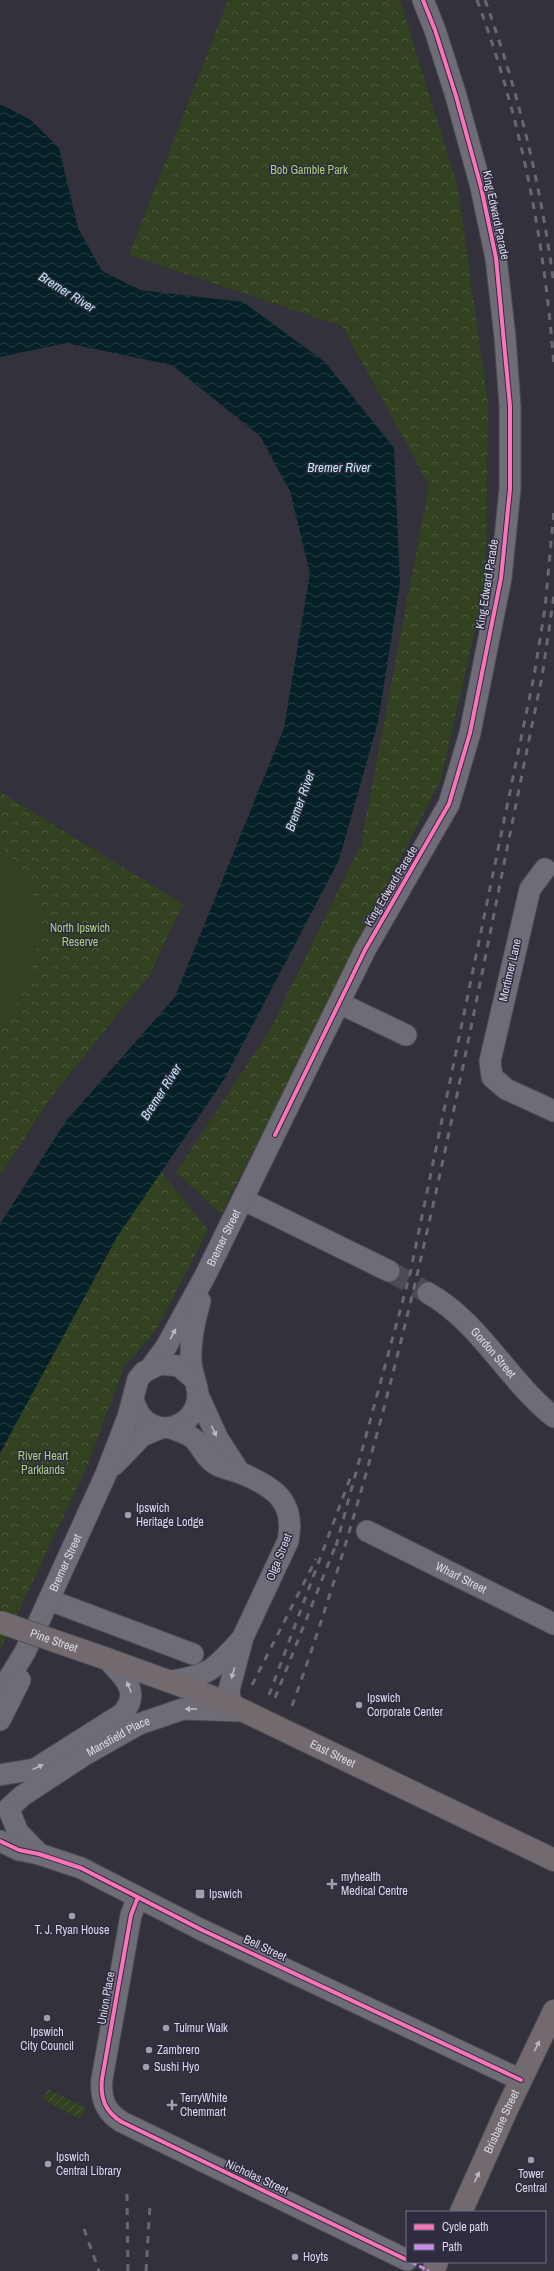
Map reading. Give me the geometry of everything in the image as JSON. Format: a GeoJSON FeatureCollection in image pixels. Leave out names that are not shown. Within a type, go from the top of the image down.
{"type":"FeatureCollection","features":[{"type":"Feature","properties":{"kind":"main road","name":"Pine Street"},"geometry":{"type":"LineString","coordinates":[[0,1622],[107,1659]]}},
{"type":"Feature","properties":{"kind":"main road","name":"East Street"},"geometry":{"type":"LineString","coordinates":[[107,1659],[171,1681],[240,1709],[554,1860]]}},
{"type":"Feature","properties":{"kind":"main road","name":"Brisbane Street"},"geometry":{"type":"LineString","coordinates":[[461,2211],[520,2080],[554,2011]]}},
{"type":"Feature","properties":{"kind":"street","name":"King Edward Parade"},"geometry":{"type":"LineString","coordinates":[[244,1200],[340,1003],[364,950],[437,827],[449,804],[470,733],[500,578],[510,490],[510,406],[496,258],[481,187],[456,96],[435,30],[423,0]]}},
{"type":"Feature","properties":{"kind":"street","name":"Mortimer Lane"},"geometry":{"type":"LineString","coordinates":[[543,868],[530,890],[523,915],[490,1061],[492,1077],[506,1089],[554,1111]]}},
{"type":"Feature","properties":{"kind":"street"},"geometry":{"type":"LineString","coordinates":[[340,1003],[406,1035]]}},
{"type":"Feature","properties":{"kind":"street"},"geometry":{"type":"LineString","coordinates":[[244,1200],[389,1272]]}},
{"type":"Feature","properties":{"kind":"street","name":"Bremer Street"},"geometry":{"type":"LineString","coordinates":[[0,1693],[25,1652],[106,1474],[128,1417],[138,1379],[152,1366],[166,1347],[244,1200]]}},
{"type":"Feature","properties":{"kind":"street","name":"Bremer Street"},"geometry":{"type":"LineString","coordinates":[[106,1474],[126,1451],[142,1436],[165,1428],[178,1426],[193,1413],[195,1387],[190,1362],[192,1333],[205,1276]]}},
{"type":"Feature","properties":{"kind":"street","name":"Gordon Street"},"geometry":{"type":"LineString","coordinates":[[428,1293],[450,1306],[460,1315],[530,1394],[554,1417]]}},
{"type":"Feature","properties":{"kind":"street"},"geometry":{"type":"LineString","coordinates":[[152,1366],[165,1364],[179,1366],[195,1387]]}},
{"type":"Feature","properties":{"kind":"street","name":"Olga Street"},"geometry":{"type":"LineString","coordinates":[[195,1387],[218,1439],[240,1473]]}},
{"type":"Feature","properties":{"kind":"street"},"geometry":{"type":"LineString","coordinates":[[133,1398],[136,1409],[142,1418],[151,1425],[165,1428]]}},
{"type":"Feature","properties":{"kind":"street","name":"Olga Street"},"geometry":{"type":"LineString","coordinates":[[165,1428],[194,1439],[216,1465],[240,1473],[277,1494],[285,1504],[290,1521],[285,1547],[243,1637],[229,1690],[230,1699],[240,1709]]}},
{"type":"Feature","properties":{"kind":"street","name":"Wharf Street"},"geometry":{"type":"LineString","coordinates":[[367,1531],[554,1624]]}},
{"type":"Feature","properties":{"kind":"street"},"geometry":{"type":"LineString","coordinates":[[49,1600],[193,1654]]}},
{"type":"Feature","properties":{"kind":"street","name":"Olga Street"},"geometry":{"type":"LineString","coordinates":[[171,1681],[190,1678],[216,1667],[243,1637]]}},
{"type":"Feature","properties":{"kind":"street","name":"Bremer Street"},"geometry":{"type":"LineString","coordinates":[[0,1720],[17,1687],[25,1652]]}},
{"type":"Feature","properties":{"kind":"street","name":"Mansfield Place"},"geometry":{"type":"LineString","coordinates":[[0,1775],[35,1769],[122,1714],[130,1706],[132,1694],[123,1676],[107,1659]]}},
{"type":"Feature","properties":{"kind":"street","name":"Mansfield Place"},"geometry":{"type":"LineString","coordinates":[[6,1813],[22,1796],[86,1754],[139,1724],[183,1709],[240,1709]]}},
{"type":"Feature","properties":{"kind":"street"},"geometry":{"type":"LineString","coordinates":[[0,1775],[9,1788],[11,1798],[6,1813]]}},
{"type":"Feature","properties":{"kind":"street","name":"Bell Street"},"geometry":{"type":"LineString","coordinates":[[6,1813],[18,1832],[39,1854]]}},
{"type":"Feature","properties":{"kind":"street","name":"Bell Street"},"geometry":{"type":"LineString","coordinates":[[0,1841],[19,1850],[39,1854],[77,1867],[520,2080]]}},
{"type":"Feature","properties":{"kind":"street","name":"Union Place"},"geometry":{"type":"LineString","coordinates":[[104,2104],[101,2090],[102,2079],[131,1915],[138,1897]]}},
{"type":"Feature","properties":{"kind":"street","name":"Nicholas Street"},"geometry":{"type":"LineString","coordinates":[[104,2104],[114,2117],[122,2122],[406,2260]]}},
{"type":"Feature","properties":{"kind":"street"},"geometry":{"type":"LineString","coordinates":[[413,2263],[429,2271]]}},
{"type":"Feature","properties":{"kind":"green space","name":"Bob Gamble Park"},"geometry":{"type":"Polygon","coordinates":[[[228,0],[400,0],[458,188],[488,404],[486,583],[441,779],[221,1214],[176,1172],[270,1030],[361,844],[429,485],[342,326],[129,255],[228,0]]]}},
{"type":"Feature","properties":{"kind":"green space","name":"North Ipswich Reserve"},"geometry":{"type":"Polygon","coordinates":[[[0,792],[183,904],[149,976],[51,1097],[0,1176],[0,792]]]}},
{"type":"Feature","properties":{"kind":"green space"},"geometry":{"type":"Polygon","coordinates":[[[0,845],[18,866],[32,890],[37,908],[38,938],[32,970],[26,986],[10,1013],[0,1023],[0,845]]]}},
{"type":"Feature","properties":{"kind":"green space","name":"River Heart Parklands"},"geometry":{"type":"Polygon","coordinates":[[[161,1171],[208,1230],[156,1330],[124,1367],[86,1469],[0,1650],[0,1453],[117,1237],[161,1171]]]}},
{"type":"Feature","properties":{"kind":"green space"},"geometry":{"type":"Polygon","coordinates":[[[48,2089],[86,2108],[80,2119],[43,2099],[48,2089]]]}},
{"type":"Feature","properties":{"kind":"water","name":"Bremer River"},"geometry":{"type":"Polygon","coordinates":[[[0,104],[31,120],[59,148],[78,228],[102,271],[140,290],[243,302],[325,362],[394,448],[400,584],[378,722],[339,860],[225,1078],[117,1237],[0,1453],[0,1224],[66,1121],[175,997],[284,728],[310,573],[290,491],[260,436],[172,365],[66,343],[0,357],[0,104]]]}},
{"type":"Feature","properties":{"kind":"tunnel"},"geometry":{"type":"LineString","coordinates":[[389,1271],[428,1293]]}},
{"type":"Feature","properties":{"kind":"railway"},"geometry":{"type":"LineString","coordinates":[[477,0],[493,45],[506,90],[529,181],[544,274],[554,368]]}},
{"type":"Feature","properties":{"kind":"railway"},"geometry":{"type":"LineString","coordinates":[[485,0],[508,70],[527,141],[543,212],[554,285]]}},
{"type":"Feature","properties":{"kind":"railway"},"geometry":{"type":"LineString","coordinates":[[336,1546],[410,1274],[534,676],[545,608],[554,511]]}},
{"type":"Feature","properties":{"kind":"railway"},"geometry":{"type":"LineString","coordinates":[[292,1706],[334,1581],[372,1454],[405,1325],[463,1067],[542,677],[554,595]]}},
{"type":"Feature","properties":{"kind":"railway"},"geometry":{"type":"LineString","coordinates":[[269,1695],[352,1473]]}},
{"type":"Feature","properties":{"kind":"railway"},"geometry":{"type":"LineString","coordinates":[[275,1698],[337,1542]]}},
{"type":"Feature","properties":{"kind":"railway"},"geometry":{"type":"LineString","coordinates":[[252,1685],[316,1559]]}},
{"type":"Feature","properties":{"kind":"railway"},"geometry":{"type":"LineString","coordinates":[[127,2194],[128,2271]]}},
{"type":"Feature","properties":{"kind":"railway"},"geometry":{"type":"LineString","coordinates":[[146,2271],[150,2205]]}},
{"type":"Feature","properties":{"kind":"railway"},"geometry":{"type":"LineString","coordinates":[[84,2229],[99,2271]]}},
{"type":"Feature","properties":{"kind":"marked path"},"geometry":{"type":"LineString","coordinates":[[413,2263],[429,2271]]}},
{"type":"Feature","properties":{"kind":"cycle path"},"geometry":{"type":"LineString","coordinates":[[275,1135],[365,950],[449,804],[470,733],[501,578],[510,489],[510,406],[496,258],[481,187],[456,96],[435,30],[423,0]]}},
{"type":"Feature","properties":{"kind":"cycle path"},"geometry":{"type":"LineString","coordinates":[[0,1841],[19,1850],[39,1854],[81,1868],[202,1930],[521,2080]]}},
{"type":"Feature","properties":{"kind":"cycle path"},"geometry":{"type":"LineString","coordinates":[[138,1897],[131,1915],[102,2079],[103,2098],[111,2114],[122,2122],[406,2260]]}},
{"type":"Feature","properties":{"kind":"place","name":"Ipswich Heritage Lodge"},"geometry":{"type":"Point","coordinates":[128,1515]}},
{"type":"Feature","properties":{"kind":"place","name":"Ipswich Corporate Center"},"geometry":{"type":"Point","coordinates":[359,1705]}},
{"type":"Feature","properties":{"kind":"place","name":"myhealth Medical Centre"},"geometry":{"type":"Point","coordinates":[332,1884]}},
{"type":"Feature","properties":{"kind":"place","name":"Ipswich"},"geometry":{"type":"Point","coordinates":[200,1894]}},
{"type":"Feature","properties":{"kind":"place","name":"T. J. Ryan House"},"geometry":{"type":"Point","coordinates":[72,1916]}},
{"type":"Feature","properties":{"kind":"place","name":"Ipswich City Council"},"geometry":{"type":"Point","coordinates":[47,2018]}},
{"type":"Feature","properties":{"kind":"place","name":"Tulmur Walk"},"geometry":{"type":"Point","coordinates":[166,2028]}},
{"type":"Feature","properties":{"kind":"place","name":"Zambrero"},"geometry":{"type":"Point","coordinates":[149,2050]}},
{"type":"Feature","properties":{"kind":"place","name":"Sushi Hyo"},"geometry":{"type":"Point","coordinates":[146,2067]}},
{"type":"Feature","properties":{"kind":"place","name":"TerryWhite Chemmart"},"geometry":{"type":"Point","coordinates":[172,2105]}},
{"type":"Feature","properties":{"kind":"place","name":"Tower Central"},"geometry":{"type":"Point","coordinates":[531,2160]}},
{"type":"Feature","properties":{"kind":"place","name":"Ipswich Central Library"},"geometry":{"type":"Point","coordinates":[48,2164]}},
{"type":"Feature","properties":{"kind":"place","name":"Hoyts"},"geometry":{"type":"Point","coordinates":[295,2257]}}]}
